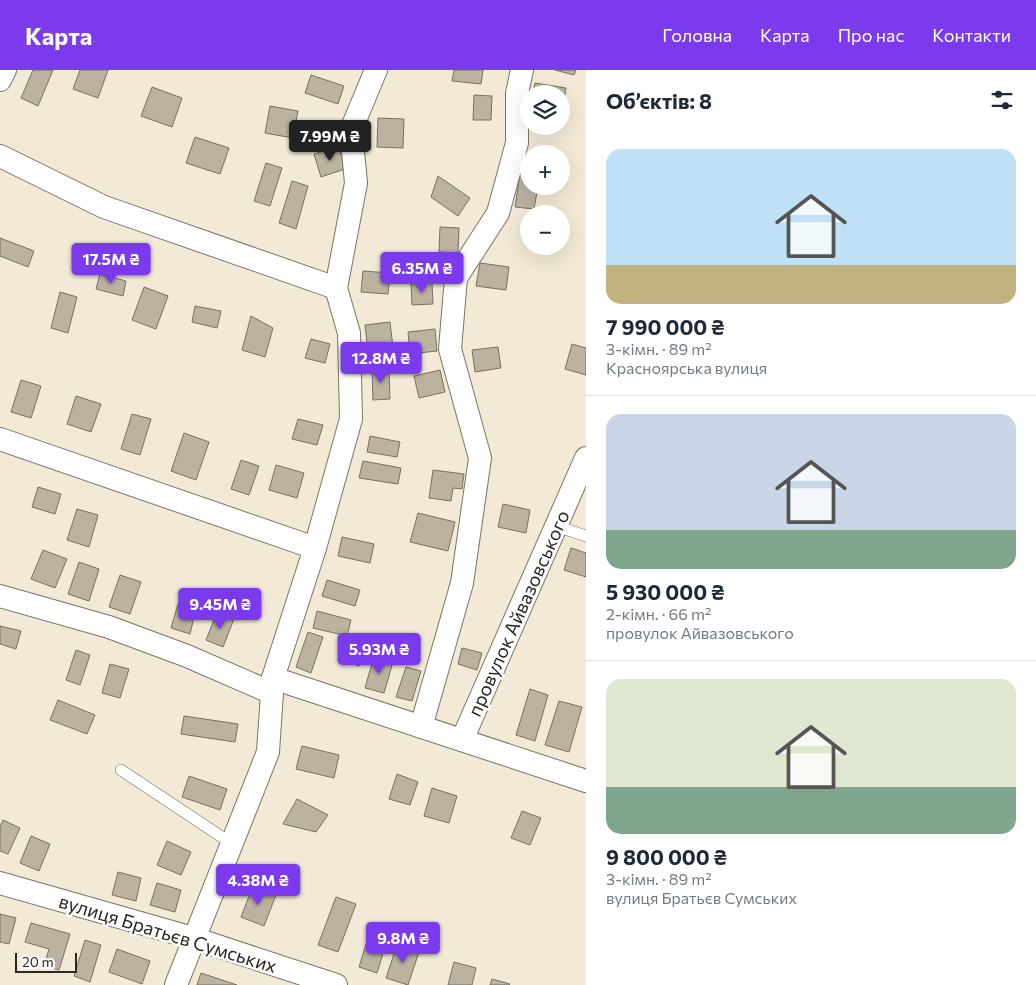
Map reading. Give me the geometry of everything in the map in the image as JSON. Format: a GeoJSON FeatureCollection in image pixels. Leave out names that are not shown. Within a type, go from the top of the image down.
{"type":"FeatureCollection","features":[{"type":"Feature","properties":{"kind":"street"},"geometry":{"type":"LineString","coordinates":[[0,80],[5,70]]}},
{"type":"Feature","properties":{"kind":"street"},"geometry":{"type":"LineString","coordinates":[[176,985],[268,752],[273,686],[315,548],[351,419],[349,333],[336,288],[356,183],[351,130],[376,70]]}},
{"type":"Feature","properties":{"kind":"street"},"geometry":{"type":"LineString","coordinates":[[421,727],[462,583],[480,458],[450,349],[456,278],[498,213],[517,142],[517,93],[522,70]]}},
{"type":"Feature","properties":{"kind":"street"},"geometry":{"type":"LineString","coordinates":[[0,156],[104,207],[336,288]]}},
{"type":"Feature","properties":{"kind":"street"},"geometry":{"type":"LineString","coordinates":[[0,439],[315,548]]}},
{"type":"Feature","properties":{"kind":"street","name":"провулок Айвазовського"},"geometry":{"type":"LineString","coordinates":[[462,740],[586,458]]}},
{"type":"Feature","properties":{"kind":"street"},"geometry":{"type":"LineString","coordinates":[[0,596],[109,627],[273,686],[421,727],[586,781]]}},
{"type":"Feature","properties":{"kind":"street","name":"вулиця Братьєв Сумських"},"geometry":{"type":"LineString","coordinates":[[0,883],[194,938],[336,985]]}},
{"type":"Feature","properties":{"kind":"lane"},"geometry":{"type":"LineString","coordinates":[[556,526],[586,536]]}},
{"type":"Feature","properties":{"kind":"lane"},"geometry":{"type":"LineString","coordinates":[[121,770],[231,844]]}},
{"type":"Feature","properties":{"kind":"building"},"geometry":{"type":"Polygon","coordinates":[[[33,70],[53,70],[38,106],[21,98],[33,70]]]}},
{"type":"Feature","properties":{"kind":"building"},"geometry":{"type":"Polygon","coordinates":[[[80,70],[108,70],[98,98],[73,89],[80,70]]]}},
{"type":"Feature","properties":{"kind":"building"},"geometry":{"type":"Polygon","coordinates":[[[454,70],[483,70],[481,84],[452,81],[454,70]]]}},
{"type":"Feature","properties":{"kind":"building"},"geometry":{"type":"Polygon","coordinates":[[[555,70],[576,70],[574,75],[555,70]]]}},
{"type":"Feature","properties":{"kind":"building"},"geometry":{"type":"Polygon","coordinates":[[[311,75],[344,86],[338,104],[305,93],[311,75]]]}},
{"type":"Feature","properties":{"kind":"building"},"geometry":{"type":"Polygon","coordinates":[[[152,87],[182,98],[172,127],[141,116],[152,87]]]}},
{"type":"Feature","properties":{"kind":"building"},"geometry":{"type":"Polygon","coordinates":[[[474,95],[492,96],[491,120],[473,120],[474,95]]]}},
{"type":"Feature","properties":{"kind":"building"},"geometry":{"type":"Polygon","coordinates":[[[270,106],[298,111],[293,138],[265,133],[270,106]]]}},
{"type":"Feature","properties":{"kind":"building"},"geometry":{"type":"Polygon","coordinates":[[[378,118],[404,119],[403,148],[377,147],[378,118]]]}},
{"type":"Feature","properties":{"kind":"building"},"geometry":{"type":"Polygon","coordinates":[[[195,137],[229,148],[220,174],[186,163],[195,137]]]}},
{"type":"Feature","properties":{"kind":"building"},"geometry":{"type":"Polygon","coordinates":[[[339,147],[345,169],[321,177],[314,154],[339,147]]]}},
{"type":"Feature","properties":{"kind":"building"},"geometry":{"type":"Polygon","coordinates":[[[266,163],[282,168],[270,206],[254,201],[266,163]]]}},
{"type":"Feature","properties":{"kind":"building"},"geometry":{"type":"Polygon","coordinates":[[[520,174],[520,195],[536,195],[535,205],[515,207],[520,174]]]}},
{"type":"Feature","properties":{"kind":"building"},"geometry":{"type":"Polygon","coordinates":[[[438,176],[470,198],[458,216],[431,197],[438,176]]]}},
{"type":"Feature","properties":{"kind":"building"},"geometry":{"type":"Polygon","coordinates":[[[292,181],[308,186],[296,229],[279,223],[292,181]]]}},
{"type":"Feature","properties":{"kind":"building"},"geometry":{"type":"Polygon","coordinates":[[[440,227],[459,228],[458,253],[439,252],[440,227]]]}},
{"type":"Feature","properties":{"kind":"building"},"geometry":{"type":"Polygon","coordinates":[[[0,238],[34,251],[28,267],[0,256],[0,238]]]}},
{"type":"Feature","properties":{"kind":"building"},"geometry":{"type":"Polygon","coordinates":[[[480,263],[509,267],[506,290],[476,286],[480,263]]]}},
{"type":"Feature","properties":{"kind":"building"},"geometry":{"type":"Polygon","coordinates":[[[363,271],[390,273],[388,294],[361,292],[363,271]]]}},
{"type":"Feature","properties":{"kind":"building"},"geometry":{"type":"Polygon","coordinates":[[[100,274],[126,281],[123,296],[96,289],[100,274]]]}},
{"type":"Feature","properties":{"kind":"building"},"geometry":{"type":"Polygon","coordinates":[[[432,283],[433,304],[412,305],[411,284],[432,283]]]}},
{"type":"Feature","properties":{"kind":"building"},"geometry":{"type":"Polygon","coordinates":[[[144,287],[168,296],[156,329],[132,320],[144,287]]]}},
{"type":"Feature","properties":{"kind":"building"},"geometry":{"type":"Polygon","coordinates":[[[60,292],[77,297],[68,333],[51,328],[60,292]]]}},
{"type":"Feature","properties":{"kind":"building"},"geometry":{"type":"Polygon","coordinates":[[[195,306],[221,311],[217,328],[192,322],[195,306]]]}},
{"type":"Feature","properties":{"kind":"building"},"geometry":{"type":"Polygon","coordinates":[[[251,316],[273,328],[265,357],[242,350],[251,316]]]}},
{"type":"Feature","properties":{"kind":"building"},"geometry":{"type":"Polygon","coordinates":[[[390,322],[393,347],[368,350],[365,325],[390,322]]]}},
{"type":"Feature","properties":{"kind":"building"},"geometry":{"type":"Polygon","coordinates":[[[435,329],[437,351],[410,354],[408,332],[435,329]]]}},
{"type":"Feature","properties":{"kind":"building"},"geometry":{"type":"Polygon","coordinates":[[[311,339],[330,344],[325,363],[305,358],[311,339]]]}},
{"type":"Feature","properties":{"kind":"building"},"geometry":{"type":"Polygon","coordinates":[[[572,344],[586,348],[586,375],[565,369],[572,344]]]}},
{"type":"Feature","properties":{"kind":"building"},"geometry":{"type":"Polygon","coordinates":[[[498,347],[501,368],[475,372],[472,350],[498,347]]]}},
{"type":"Feature","properties":{"kind":"building"},"geometry":{"type":"Polygon","coordinates":[[[389,368],[390,399],[373,400],[372,369],[389,368]]]}},
{"type":"Feature","properties":{"kind":"building"},"geometry":{"type":"Polygon","coordinates":[[[440,370],[445,392],[419,398],[414,376],[440,370]]]}},
{"type":"Feature","properties":{"kind":"building"},"geometry":{"type":"Polygon","coordinates":[[[21,380],[41,386],[31,418],[11,412],[21,380]]]}},
{"type":"Feature","properties":{"kind":"building"},"geometry":{"type":"Polygon","coordinates":[[[76,396],[101,404],[91,432],[67,424],[76,396]]]}},
{"type":"Feature","properties":{"kind":"building"},"geometry":{"type":"Polygon","coordinates":[[[132,414],[151,419],[140,455],[121,449],[132,414]]]}},
{"type":"Feature","properties":{"kind":"building"},"geometry":{"type":"Polygon","coordinates":[[[298,419],[323,425],[317,445],[292,439],[298,419]]]}},
{"type":"Feature","properties":{"kind":"building"},"geometry":{"type":"Polygon","coordinates":[[[184,433],[209,442],[196,480],[171,471],[184,433]]]}},
{"type":"Feature","properties":{"kind":"building"},"geometry":{"type":"Polygon","coordinates":[[[370,436],[400,442],[397,457],[367,452],[370,436]]]}},
{"type":"Feature","properties":{"kind":"building"},"geometry":{"type":"Polygon","coordinates":[[[241,460],[259,466],[249,495],[231,489],[241,460]]]}},
{"type":"Feature","properties":{"kind":"building"},"geometry":{"type":"Polygon","coordinates":[[[363,461],[401,468],[398,484],[359,478],[363,461]]]}},
{"type":"Feature","properties":{"kind":"building"},"geometry":{"type":"Polygon","coordinates":[[[276,465],[304,473],[297,498],[269,490],[276,465]]]}},
{"type":"Feature","properties":{"kind":"building"},"geometry":{"type":"Polygon","coordinates":[[[433,470],[464,474],[462,489],[453,488],[451,501],[429,498],[433,470]]]}},
{"type":"Feature","properties":{"kind":"building"},"geometry":{"type":"Polygon","coordinates":[[[38,487],[61,494],[55,514],[32,507],[38,487]]]}},
{"type":"Feature","properties":{"kind":"building"},"geometry":{"type":"Polygon","coordinates":[[[503,504],[530,510],[526,533],[498,527],[503,504]]]}},
{"type":"Feature","properties":{"kind":"building"},"geometry":{"type":"Polygon","coordinates":[[[77,509],[98,515],[89,547],[67,540],[77,509]]]}},
{"type":"Feature","properties":{"kind":"building"},"geometry":{"type":"Polygon","coordinates":[[[418,513],[455,522],[448,551],[410,542],[418,513]]]}},
{"type":"Feature","properties":{"kind":"building"},"geometry":{"type":"Polygon","coordinates":[[[342,537],[374,544],[370,563],[338,556],[342,537]]]}},
{"type":"Feature","properties":{"kind":"building"},"geometry":{"type":"Polygon","coordinates":[[[571,548],[586,553],[586,577],[564,570],[571,548]]]}},
{"type":"Feature","properties":{"kind":"building"},"geometry":{"type":"Polygon","coordinates":[[[43,550],[67,559],[55,588],[31,579],[43,550]]]}},
{"type":"Feature","properties":{"kind":"building"},"geometry":{"type":"Polygon","coordinates":[[[79,562],[99,569],[89,601],[68,594],[79,562]]]}},
{"type":"Feature","properties":{"kind":"building"},"geometry":{"type":"Polygon","coordinates":[[[120,575],[141,582],[130,614],[109,607],[120,575]]]}},
{"type":"Feature","properties":{"kind":"building"},"geometry":{"type":"Polygon","coordinates":[[[327,580],[360,590],[355,606],[322,596],[327,580]]]}},
{"type":"Feature","properties":{"kind":"building"},"geometry":{"type":"Polygon","coordinates":[[[178,604],[196,609],[190,634],[171,628],[178,604]]]}},
{"type":"Feature","properties":{"kind":"building"},"geometry":{"type":"Polygon","coordinates":[[[317,611],[351,620],[347,636],[313,628],[317,611]]]}},
{"type":"Feature","properties":{"kind":"building"},"geometry":{"type":"Polygon","coordinates":[[[217,612],[234,619],[223,647],[206,640],[217,612]]]}},
{"type":"Feature","properties":{"kind":"building"},"geometry":{"type":"Polygon","coordinates":[[[0,626],[21,631],[16,649],[0,644],[0,626]]]}},
{"type":"Feature","properties":{"kind":"building"},"geometry":{"type":"Polygon","coordinates":[[[308,632],[323,637],[311,673],[296,667],[308,632]]]}},
{"type":"Feature","properties":{"kind":"building"},"geometry":{"type":"Polygon","coordinates":[[[350,641],[366,646],[359,666],[344,661],[350,641]]]}},
{"type":"Feature","properties":{"kind":"building"},"geometry":{"type":"Polygon","coordinates":[[[462,648],[482,653],[477,670],[458,664],[462,648]]]}},
{"type":"Feature","properties":{"kind":"building"},"geometry":{"type":"Polygon","coordinates":[[[76,650],[90,655],[80,685],[66,680],[76,650]]]}},
{"type":"Feature","properties":{"kind":"building"},"geometry":{"type":"Polygon","coordinates":[[[374,656],[393,662],[384,693],[365,688],[374,656]]]}},
{"type":"Feature","properties":{"kind":"building"},"geometry":{"type":"Polygon","coordinates":[[[110,664],[129,669],[120,698],[102,693],[110,664]]]}},
{"type":"Feature","properties":{"kind":"building"},"geometry":{"type":"Polygon","coordinates":[[[406,667],[421,671],[412,701],[396,697],[406,667]]]}},
{"type":"Feature","properties":{"kind":"building"},"geometry":{"type":"Polygon","coordinates":[[[530,689],[548,695],[535,741],[516,735],[530,689]]]}},
{"type":"Feature","properties":{"kind":"building"},"geometry":{"type":"Polygon","coordinates":[[[58,700],[95,715],[87,734],[50,720],[58,700]]]}},
{"type":"Feature","properties":{"kind":"building"},"geometry":{"type":"Polygon","coordinates":[[[559,701],[582,707],[569,752],[545,745],[559,701]]]}},
{"type":"Feature","properties":{"kind":"building"},"geometry":{"type":"Polygon","coordinates":[[[184,716],[238,724],[235,742],[181,734],[184,716]]]}},
{"type":"Feature","properties":{"kind":"building"},"geometry":{"type":"Polygon","coordinates":[[[302,746],[339,755],[334,778],[296,769],[302,746]]]}},
{"type":"Feature","properties":{"kind":"building"},"geometry":{"type":"Polygon","coordinates":[[[397,774],[418,782],[410,805],[389,799],[397,774]]]}},
{"type":"Feature","properties":{"kind":"building"},"geometry":{"type":"Polygon","coordinates":[[[189,776],[227,789],[220,810],[182,797],[189,776]]]}},
{"type":"Feature","properties":{"kind":"building"},"geometry":{"type":"Polygon","coordinates":[[[432,788],[457,796],[449,823],[424,816],[432,788]]]}},
{"type":"Feature","properties":{"kind":"building"},"geometry":{"type":"Polygon","coordinates":[[[297,799],[328,815],[316,832],[283,824],[297,799]]]}},
{"type":"Feature","properties":{"kind":"building"},"geometry":{"type":"Polygon","coordinates":[[[522,811],[541,818],[530,845],[511,838],[522,811]]]}},
{"type":"Feature","properties":{"kind":"building"},"geometry":{"type":"Polygon","coordinates":[[[3,820],[20,828],[8,854],[0,851],[0,826],[3,820]]]}},
{"type":"Feature","properties":{"kind":"building"},"geometry":{"type":"Polygon","coordinates":[[[31,836],[50,844],[39,871],[20,863],[31,836]]]}},
{"type":"Feature","properties":{"kind":"building"},"geometry":{"type":"Polygon","coordinates":[[[167,841],[191,852],[181,875],[157,865],[167,841]]]}},
{"type":"Feature","properties":{"kind":"building"},"geometry":{"type":"Polygon","coordinates":[[[118,872],[141,878],[136,901],[112,895],[118,872]]]}},
{"type":"Feature","properties":{"kind":"building"},"geometry":{"type":"Polygon","coordinates":[[[157,883],[181,890],[175,912],[150,905],[157,883]]]}},
{"type":"Feature","properties":{"kind":"building"},"geometry":{"type":"Polygon","coordinates":[[[253,886],[276,895],[264,926],[241,917],[253,886]]]}},
{"type":"Feature","properties":{"kind":"building"},"geometry":{"type":"Polygon","coordinates":[[[336,897],[356,904],[338,952],[318,945],[336,897]]]}},
{"type":"Feature","properties":{"kind":"building"},"geometry":{"type":"Polygon","coordinates":[[[0,914],[16,918],[9,944],[0,942],[0,914]]]}},
{"type":"Feature","properties":{"kind":"building"},"geometry":{"type":"Polygon","coordinates":[[[31,923],[70,934],[59,970],[44,966],[49,949],[25,942],[31,923]]]}},
{"type":"Feature","properties":{"kind":"building"},"geometry":{"type":"Polygon","coordinates":[[[370,931],[388,937],[377,973],[359,967],[370,931]]]}},
{"type":"Feature","properties":{"kind":"building"},"geometry":{"type":"Polygon","coordinates":[[[85,940],[101,945],[90,982],[74,976],[85,940]]]}},
{"type":"Feature","properties":{"kind":"building"},"geometry":{"type":"Polygon","coordinates":[[[398,942],[420,949],[408,985],[386,978],[398,942]]]}},
{"type":"Feature","properties":{"kind":"building"},"geometry":{"type":"Polygon","coordinates":[[[117,949],[150,961],[142,984],[109,972],[117,949]]]}},
{"type":"Feature","properties":{"kind":"building"},"geometry":{"type":"Polygon","coordinates":[[[454,962],[476,968],[472,985],[448,985],[454,962]]]}},
{"type":"Feature","properties":{"kind":"building"},"geometry":{"type":"Polygon","coordinates":[[[201,973],[237,985],[197,985],[201,973]]]}},
{"type":"Feature","properties":{"kind":"building"},"geometry":{"type":"Polygon","coordinates":[[[492,979],[510,984],[490,985],[492,979]]]}}]}
